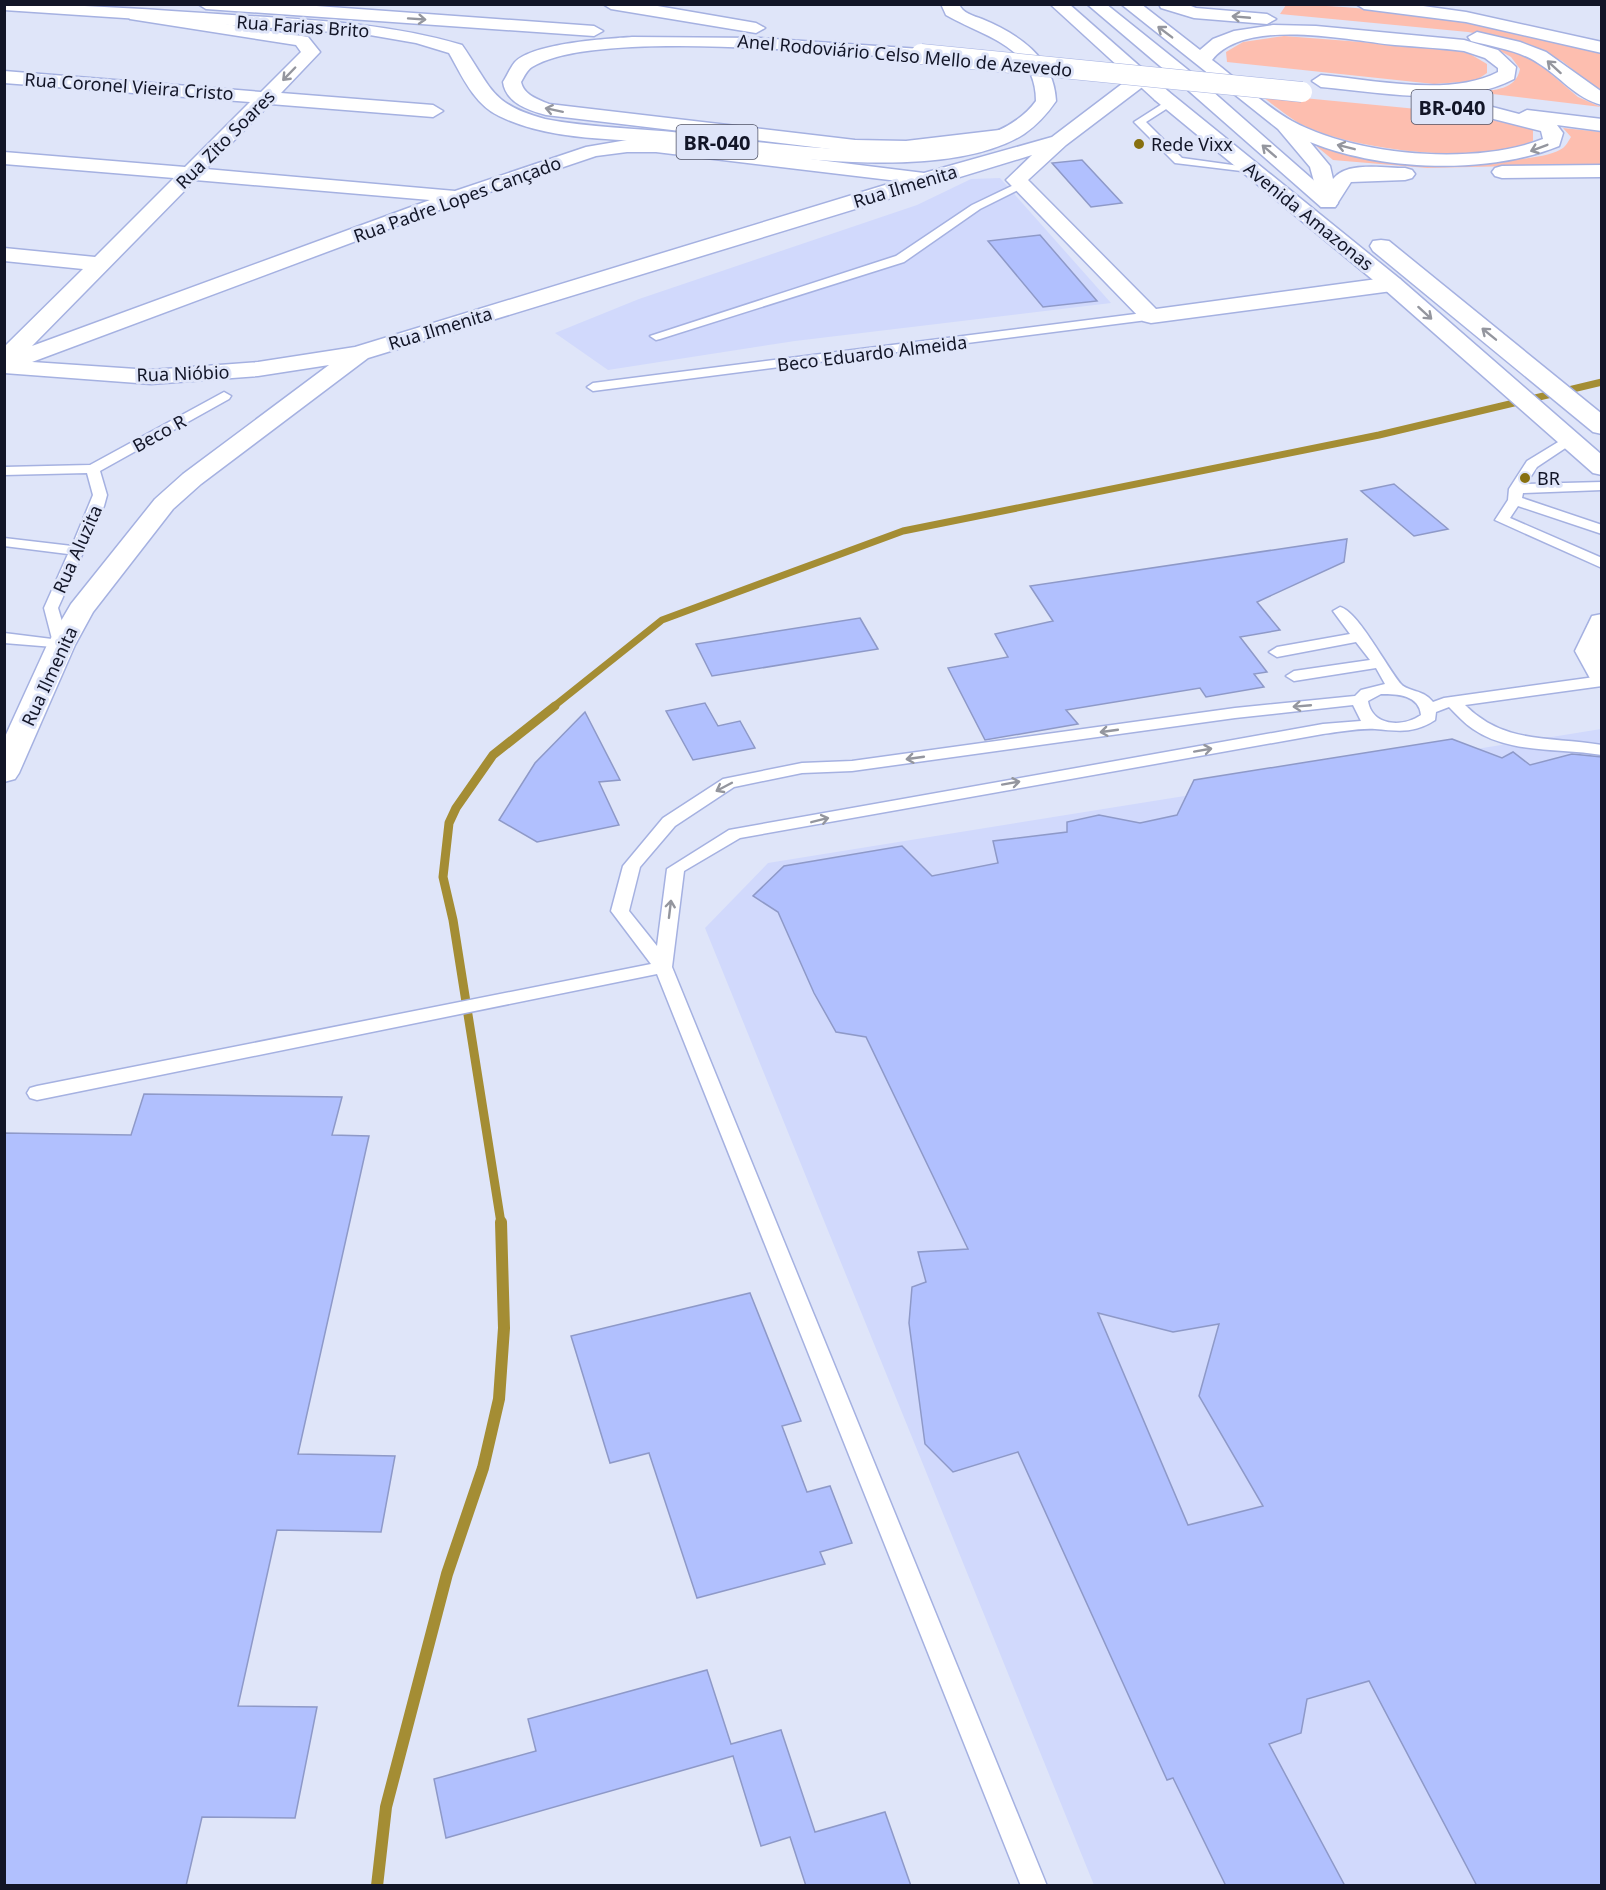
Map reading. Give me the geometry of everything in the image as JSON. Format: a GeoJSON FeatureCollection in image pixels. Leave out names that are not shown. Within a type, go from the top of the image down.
{"type":"FeatureCollection","features":[{"type":"Feature","properties":{"kind":"main road","name":"Anel Rodoviário Celso Mello de Azevedo"},"geometry":{"type":"LineString","coordinates":[[207,4],[781,45],[924,49]]}},
{"type":"Feature","properties":{"kind":"main road","name":"Anel Rodoviário Celso Mello de Azevedo"},"geometry":{"type":"LineString","coordinates":[[406,4],[764,29],[924,49],[1297,85],[1602,125]]}},
{"type":"Feature","properties":{"kind":"main road"},"geometry":{"type":"LineString","coordinates":[[611,4],[764,29]]}},
{"type":"Feature","properties":{"kind":"main road"},"geometry":{"type":"LineString","coordinates":[[1045,4],[1076,19]]}},
{"type":"Feature","properties":{"kind":"main road","name":"Avenida Amazonas"},"geometry":{"type":"LineString","coordinates":[[1058,4],[1166,99],[1392,284],[1602,468]]}},
{"type":"Feature","properties":{"kind":"main road","name":"Avenida Amazonas"},"geometry":{"type":"LineString","coordinates":[[1095,4],[1180,73],[1346,218]]}},
{"type":"Feature","properties":{"kind":"main road"},"geometry":{"type":"LineString","coordinates":[[1129,4],[1285,125],[1320,166],[1329,203]]}},
{"type":"Feature","properties":{"kind":"main road"},"geometry":{"type":"LineString","coordinates":[[1167,4],[1194,13],[1467,36],[1496,41],[1534,52],[1551,63],[1581,90],[1602,99]]}},
{"type":"Feature","properties":{"kind":"main road"},"geometry":{"type":"LineString","coordinates":[[1364,4],[1466,17],[1602,48]]}},
{"type":"Feature","properties":{"kind":"main road","name":"Rua Farias Brito"},"geometry":{"type":"LineString","coordinates":[[4,5],[393,32],[456,50],[480,90],[497,106],[522,118],[569,128],[875,155],[949,151],[982,144],[1008,135]]}},
{"type":"Feature","properties":{"kind":"main road"},"geometry":{"type":"LineString","coordinates":[[523,8],[542,14]]}},
{"type":"Feature","properties":{"kind":"main road","name":"BR-040"},"geometry":{"type":"LineString","coordinates":[[960,9],[1010,38],[1032,59],[1041,76],[1046,101],[1034,117],[1008,135]]}},
{"type":"Feature","properties":{"kind":"main road","name":"Rua Zito Soares"},"geometry":{"type":"LineString","coordinates":[[4,364],[311,52],[302,41],[129,14]]}},
{"type":"Feature","properties":{"kind":"main road"},"geometry":{"type":"LineString","coordinates":[[1202,60],[1215,44],[1235,36],[1269,31],[1310,32],[1461,46],[1486,52],[1501,59],[1507,66],[1507,75],[1498,82],[1467,89],[1321,81]]}},
{"type":"Feature","properties":{"kind":"main road"},"geometry":{"type":"LineString","coordinates":[[781,45],[588,44],[537,57],[516,72],[512,82],[513,89],[519,96],[546,109],[855,146],[921,146],[1008,135]]}},
{"type":"Feature","properties":{"kind":"main road","name":"Rua Coronel Vieira Cristo"},"geometry":{"type":"LineString","coordinates":[[4,77],[433,111]]}},
{"type":"Feature","properties":{"kind":"main road"},"geometry":{"type":"LineString","coordinates":[[1142,78],[1059,141],[1016,180],[1150,316],[1392,284]]}},
{"type":"Feature","properties":{"kind":"main road","name":"Anel Rodoviário Celso Mello de Azevedo"},"geometry":{"type":"LineString","coordinates":[[1297,85],[1321,81],[1602,112]]}},
{"type":"Feature","properties":{"kind":"main road"},"geometry":{"type":"LineString","coordinates":[[1116,96],[1147,92],[1166,99]]}},
{"type":"Feature","properties":{"kind":"main road"},"geometry":{"type":"LineString","coordinates":[[1285,125],[1342,147],[1417,157],[1495,156],[1539,150],[1552,142],[1553,133],[1548,127],[1481,110]]}},
{"type":"Feature","properties":{"kind":"main road","name":"Rua Ilmenita"},"geometry":{"type":"LineString","coordinates":[[4,773],[61,645],[81,610],[164,504],[192,479],[360,353],[928,178],[1059,141]]}},
{"type":"Feature","properties":{"kind":"main road","name":"Rua Padre Lopes Cançado"},"geometry":{"type":"LineString","coordinates":[[4,364],[459,196],[593,151],[627,146],[656,146],[928,178]]}},
{"type":"Feature","properties":{"kind":"main road"},"geometry":{"type":"LineString","coordinates":[[4,158],[459,196]]}},
{"type":"Feature","properties":{"kind":"main road"},"geometry":{"type":"LineString","coordinates":[[1329,203],[1344,178],[1356,174],[1602,171]]}},
{"type":"Feature","properties":{"kind":"main road","name":"Avenida Amazonas"},"geometry":{"type":"LineString","coordinates":[[1364,232],[1602,427]]}},
{"type":"Feature","properties":{"kind":"main road"},"geometry":{"type":"LineString","coordinates":[[4,254],[102,264]]}},
{"type":"Feature","properties":{"kind":"main road","name":"Rua Nióbio"},"geometry":{"type":"LineString","coordinates":[[4,364],[172,376],[258,369],[360,353]]}},
{"type":"Feature","properties":{"kind":"main road"},"geometry":{"type":"LineString","coordinates":[[1602,622],[1589,651],[1602,676]]}},
{"type":"Feature","properties":{"kind":"lane"},"geometry":{"type":"LineString","coordinates":[[1166,99],[1138,122],[1179,161],[1254,171]]}},
{"type":"Feature","properties":{"kind":"lane"},"geometry":{"type":"LineString","coordinates":[[656,336],[900,259],[976,207],[1020,185]]}},
{"type":"Feature","properties":{"kind":"lane","name":"Beco Eduardo Almeida"},"geometry":{"type":"LineString","coordinates":[[593,387],[1150,316]]}},
{"type":"Feature","properties":{"kind":"lane","name":"Beco R"},"geometry":{"type":"LineString","coordinates":[[93,469],[224,396]]}},
{"type":"Feature","properties":{"kind":"lane"},"geometry":{"type":"LineString","coordinates":[[1568,440],[1532,464],[1502,520],[1602,564]]}},
{"type":"Feature","properties":{"kind":"lane"},"geometry":{"type":"LineString","coordinates":[[4,471],[93,469]]}},
{"type":"Feature","properties":{"kind":"lane","name":"Rua Aluzita"},"geometry":{"type":"LineString","coordinates":[[61,645],[51,608],[100,495],[93,469]]}},
{"type":"Feature","properties":{"kind":"lane"},"geometry":{"type":"LineString","coordinates":[[1516,494],[1602,486]]}},
{"type":"Feature","properties":{"kind":"lane"},"geometry":{"type":"LineString","coordinates":[[1516,494],[1602,530]]}},
{"type":"Feature","properties":{"kind":"lane"},"geometry":{"type":"LineString","coordinates":[[4,542],[75,551]]}},
{"type":"Feature","properties":{"kind":"lane"},"geometry":{"type":"LineString","coordinates":[[1340,611],[1361,636],[1396,689]]}},
{"type":"Feature","properties":{"kind":"lane"},"geometry":{"type":"LineString","coordinates":[[1277,652],[1361,636]]}},
{"type":"Feature","properties":{"kind":"lane"},"geometry":{"type":"LineString","coordinates":[[4,638],[61,645]]}},
{"type":"Feature","properties":{"kind":"lane"},"geometry":{"type":"LineString","coordinates":[[1294,676],[1380,663]]}},
{"type":"Feature","properties":{"kind":"lane"},"geometry":{"type":"LineString","coordinates":[[1430,709],[1453,702],[1602,681]]}},
{"type":"Feature","properties":{"kind":"lane"},"geometry":{"type":"LineString","coordinates":[[663,967],[676,869],[735,834],[1323,729],[1378,724],[1409,728],[1422,724],[1429,717],[1430,709],[1423,700],[1396,689],[1380,689],[1367,693],[1360,700],[1235,713],[852,766],[802,768],[729,783],[669,822],[632,866],[620,911],[663,967],[1034,1886]]}},
{"type":"Feature","properties":{"kind":"lane"},"geometry":{"type":"LineString","coordinates":[[1360,700],[1360,709],[1366,717],[1378,724]]}},
{"type":"Feature","properties":{"kind":"lane"},"geometry":{"type":"LineString","coordinates":[[1453,702],[1483,729],[1506,738],[1571,744],[1602,750]]}},
{"type":"Feature","properties":{"kind":"lane"},"geometry":{"type":"LineString","coordinates":[[1235,713],[1261,740]]}},
{"type":"Feature","properties":{"kind":"lane"},"geometry":{"type":"LineString","coordinates":[[37,1093],[663,967]]}},
{"type":"Feature","properties":{"kind":"shaded area"},"geometry":{"type":"Polygon","coordinates":[[[1286,5],[1366,9],[1405,14],[1484,27],[1601,52],[1601,92],[1562,61],[1523,42],[1468,32],[1280,14],[1286,5]]]}},
{"type":"Feature","properties":{"kind":"shaded area"},"geometry":{"type":"Polygon","coordinates":[[[1284,36],[1452,49],[1470,54],[1487,64],[1487,73],[1475,81],[1434,84],[1227,62],[1226,52],[1243,42],[1284,36]]]}},
{"type":"Feature","properties":{"kind":"shaded area"},"geometry":{"type":"Polygon","coordinates":[[[1472,41],[1503,47],[1531,57],[1578,97],[1601,107],[1476,92],[1509,85],[1518,76],[1520,69],[1511,57],[1502,52],[1470,43],[1472,41]]]}},
{"type":"Feature","properties":{"kind":"shaded area"},"geometry":{"type":"Polygon","coordinates":[[[1263,94],[1479,115],[1520,124],[1533,130],[1533,141],[1511,149],[1483,153],[1452,154],[1387,148],[1329,135],[1307,127],[1261,96],[1263,94]]]}},
{"type":"Feature","properties":{"kind":"shaded area"},"geometry":{"type":"Polygon","coordinates":[[[1563,128],[1601,132],[1601,164],[1427,168],[1333,160],[1315,145],[1358,156],[1382,159],[1498,161],[1548,154],[1563,148],[1571,137],[1563,128]]]}},
{"type":"Feature","properties":{"kind":"shaded area"},"geometry":{"type":"Polygon","coordinates":[[[1000,178],[1111,303],[795,341],[608,370],[555,333],[639,299],[917,205],[971,179],[1000,178]]]}},
{"type":"Feature","properties":{"kind":"shaded area"},"geometry":{"type":"Polygon","coordinates":[[[1601,729],[1601,1885],[1094,1885],[705,928],[768,863],[1601,729]]]}},
{"type":"Feature","properties":{"kind":"building"},"geometry":{"type":"Polygon","coordinates":[[[1082,160],[1122,203],[1091,207],[1052,163],[1082,160]]]}},
{"type":"Feature","properties":{"kind":"building"},"geometry":{"type":"Polygon","coordinates":[[[1040,235],[1097,301],[1043,307],[988,241],[1040,235]]]}},
{"type":"Feature","properties":{"kind":"building"},"geometry":{"type":"Polygon","coordinates":[[[1394,484],[1448,529],[1414,536],[1361,491],[1394,484]]]}},
{"type":"Feature","properties":{"kind":"building"},"geometry":{"type":"Polygon","coordinates":[[[1347,539],[1344,562],[1257,602],[1280,630],[1240,637],[1267,672],[1254,674],[1264,687],[1206,697],[1200,688],[1066,710],[1078,724],[985,740],[948,668],[1008,657],[995,634],[1053,621],[1030,586],[1347,539]]]}},
{"type":"Feature","properties":{"kind":"building"},"geometry":{"type":"Polygon","coordinates":[[[860,618],[878,649],[712,676],[696,644],[860,618]]]}},
{"type":"Feature","properties":{"kind":"building"},"geometry":{"type":"Polygon","coordinates":[[[705,703],[718,726],[740,721],[755,748],[693,760],[666,711],[705,703]]]}},
{"type":"Feature","properties":{"kind":"building"},"geometry":{"type":"Polygon","coordinates":[[[585,712],[620,780],[599,782],[619,825],[537,842],[499,820],[535,763],[585,712]]]}},
{"type":"Feature","properties":{"kind":"building"},"geometry":{"type":"Polygon","coordinates":[[[1452,739],[1502,758],[1513,752],[1530,765],[1572,754],[1602,757],[1602,1886],[1477,1886],[1369,1681],[1307,1699],[1301,1733],[1269,1744],[1345,1886],[1226,1886],[1173,1778],[1167,1780],[1018,1452],[953,1472],[925,1444],[909,1323],[912,1287],[926,1282],[918,1252],[968,1249],[866,1037],[836,1032],[814,993],[778,912],[753,896],[784,866],[902,846],[932,876],[998,863],[993,841],[1067,832],[1067,822],[1099,815],[1140,823],[1177,815],[1194,780],[1452,739]],[[1098,1313],[1188,1525],[1263,1506],[1199,1396],[1219,1324],[1173,1332],[1098,1313]]]}},
{"type":"Feature","properties":{"kind":"building"},"geometry":{"type":"Polygon","coordinates":[[[144,1094],[342,1097],[332,1135],[369,1136],[298,1454],[395,1456],[381,1532],[277,1530],[238,1706],[317,1707],[295,1818],[202,1817],[186,1886],[4,1886],[4,1133],[131,1135],[144,1094]]]}},
{"type":"Feature","properties":{"kind":"building"},"geometry":{"type":"Polygon","coordinates":[[[750,1293],[801,1421],[782,1426],[807,1492],[830,1486],[852,1543],[820,1552],[825,1564],[697,1598],[649,1453],[610,1463],[571,1336],[750,1293]]]}},
{"type":"Feature","properties":{"kind":"building"},"geometry":{"type":"Polygon","coordinates":[[[707,1670],[731,1744],[781,1730],[815,1832],[885,1812],[911,1886],[806,1886],[790,1837],[761,1846],[733,1756],[446,1838],[434,1779],[536,1751],[528,1719],[707,1670]]]}},
{"type":"Feature","properties":{"kind":"waterway"},"geometry":{"type":"LineString","coordinates":[[553,707],[662,620],[903,531],[1379,435],[1602,382]]}},
{"type":"Feature","properties":{"kind":"waterway"},"geometry":{"type":"LineString","coordinates":[[501,1223],[453,920],[443,877],[449,823],[456,808],[493,755],[555,706]]}},
{"type":"Feature","properties":{"kind":"waterway"},"geometry":{"type":"LineString","coordinates":[[377,1886],[386,1807],[447,1574],[483,1468],[499,1399],[504,1328],[501,1222]]}},
{"type":"Feature","properties":{"kind":"place","name":"Rede Vixx"},"geometry":{"type":"Point","coordinates":[1139,144]}},
{"type":"Feature","properties":{"kind":"place","name":"BR"},"geometry":{"type":"Point","coordinates":[1525,478]}}]}
